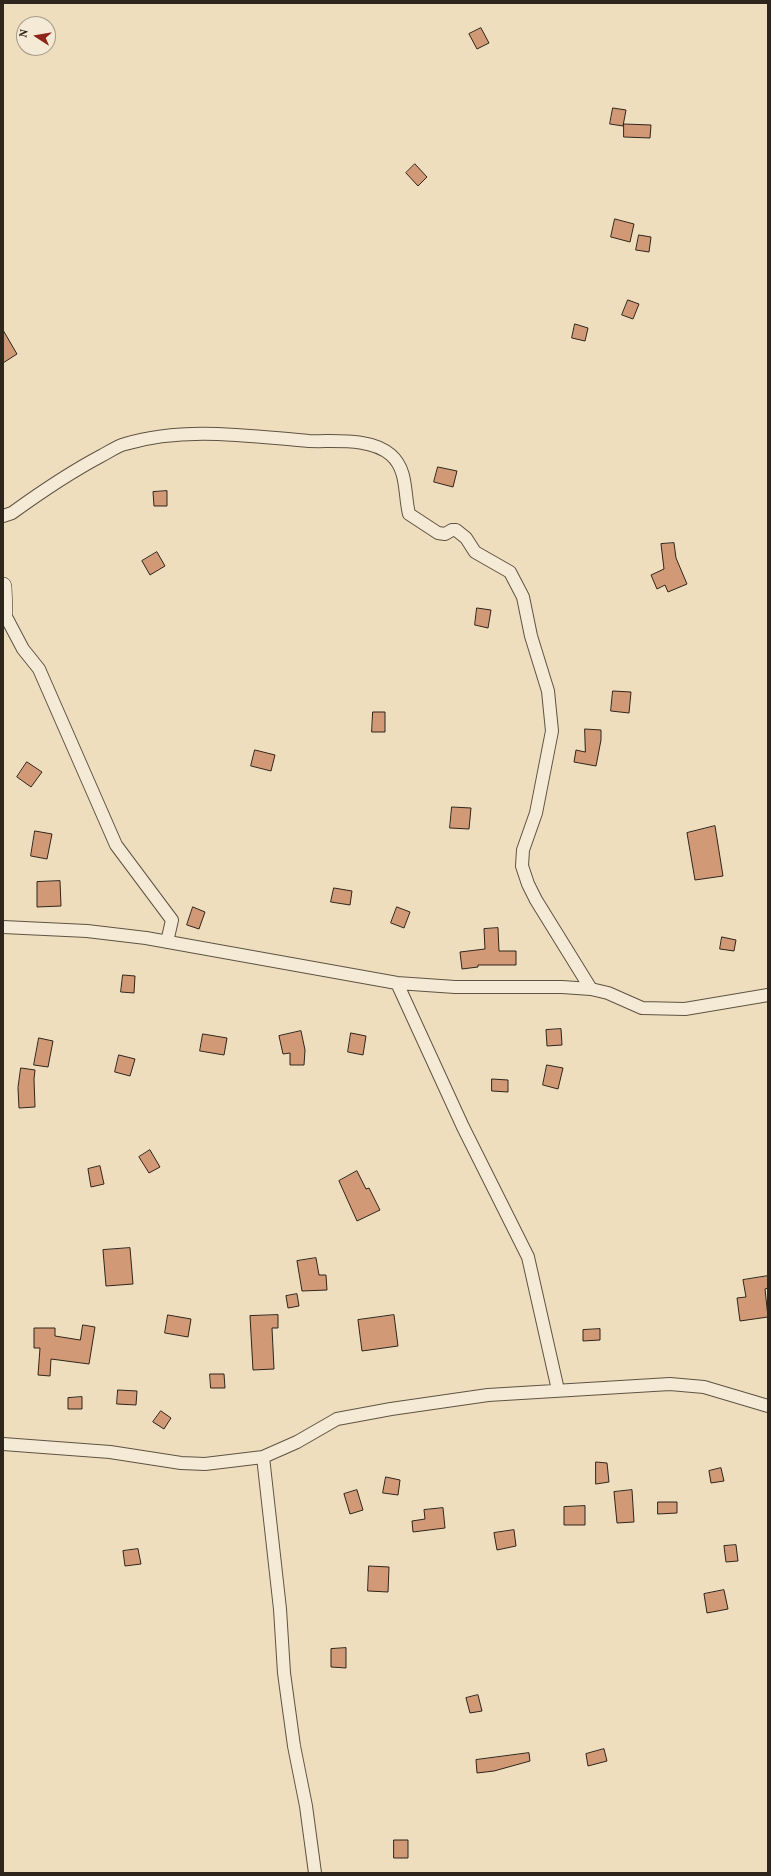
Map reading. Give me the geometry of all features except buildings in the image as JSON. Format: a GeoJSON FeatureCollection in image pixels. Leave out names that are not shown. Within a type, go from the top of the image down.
{"type":"FeatureCollection","features":[{"type":"Feature","properties":{"kind":"street"},"geometry":{"type":"LineString","coordinates":[[3,516],[12,513],[74,470],[124,444],[171,434],[260,435],[362,444],[379,448],[391,455],[404,474],[409,514],[438,533],[445,534],[452,530],[460,533],[466,538],[475,552],[510,572],[523,597],[532,636],[548,691],[552,731],[536,813],[523,850],[522,866],[528,884],[536,900],[591,989]]}},
{"type":"Feature","properties":{"kind":"street"},"geometry":{"type":"LineString","coordinates":[[3,586],[4,615],[22,649],[39,669],[116,845],[172,920],[167,942]]}},
{"type":"Feature","properties":{"kind":"street"},"geometry":{"type":"LineString","coordinates":[[3,927],[87,931],[167,942],[397,983],[455,987],[562,987],[591,989],[608,993],[642,1008],[684,1009],[768,995]]}},
{"type":"Feature","properties":{"kind":"street"},"geometry":{"type":"LineString","coordinates":[[397,983],[463,1127],[528,1257],[558,1390]]}},
{"type":"Feature","properties":{"kind":"street"},"geometry":{"type":"LineString","coordinates":[[3,1444],[44,1445],[205,1464],[263,1457],[297,1442],[337,1419],[423,1404],[488,1395],[670,1384],[704,1386],[768,1406]]}},
{"type":"Feature","properties":{"kind":"street"},"geometry":{"type":"LineString","coordinates":[[263,1457],[279,1602],[284,1673],[294,1746],[306,1806],[315,1873]]}}]}
